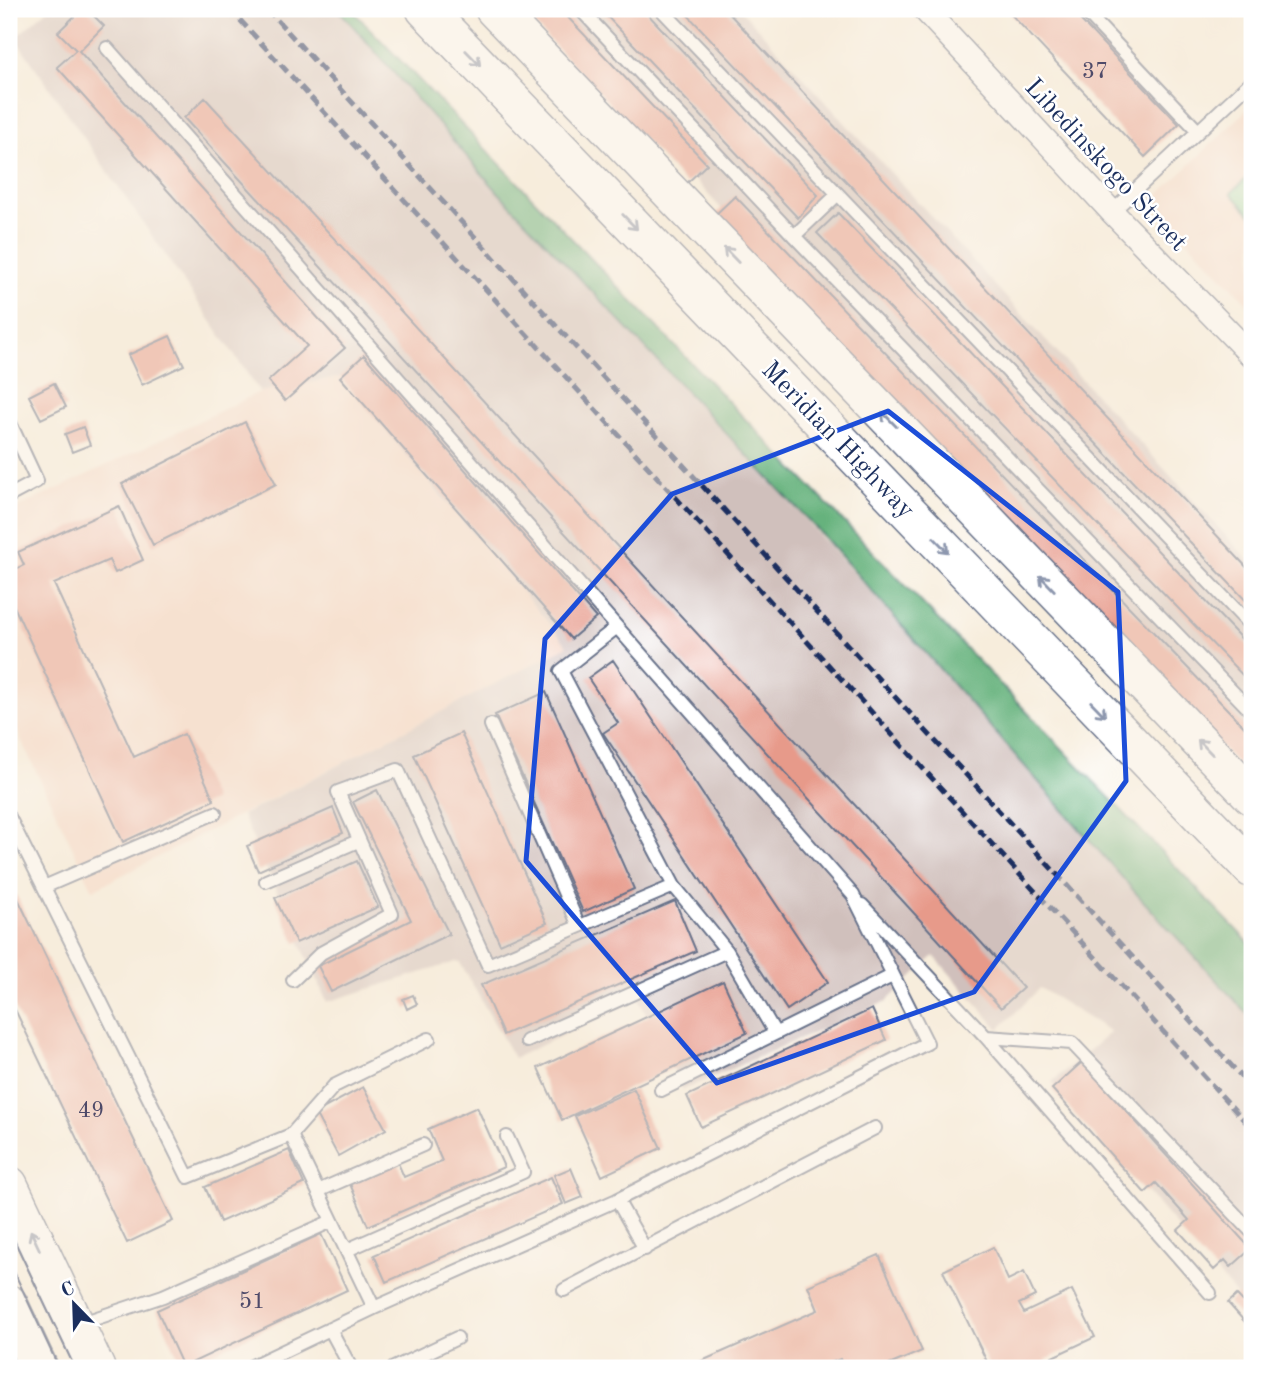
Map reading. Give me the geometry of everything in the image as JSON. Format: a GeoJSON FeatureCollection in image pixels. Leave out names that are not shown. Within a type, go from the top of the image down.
{"type":"FeatureCollection","features":[{"type":"Feature","properties":{"kind":"main road","name":"Meridian Highway"},"geometry":{"type":"LineString","coordinates":[[425,9],[1252,869]]}},
{"type":"Feature","properties":{"kind":"main road","name":"Meridian Highway"},"geometry":{"type":"LineString","coordinates":[[494,9],[1252,796]]}},
{"type":"Feature","properties":{"kind":"main road"},"geometry":{"type":"LineString","coordinates":[[9,1185],[96,1368]]}},
{"type":"Feature","properties":{"kind":"main road"},"geometry":{"type":"LineString","coordinates":[[9,1304],[39,1368]]}},
{"type":"Feature","properties":{"kind":"street","name":"Libedinskogo Street"},"geometry":{"type":"LineString","coordinates":[[924,9],[1112,212],[1252,356]]}},
{"type":"Feature","properties":{"kind":"lane"},"geometry":{"type":"LineString","coordinates":[[580,9],[794,236],[1252,712]]}},
{"type":"Feature","properties":{"kind":"lane"},"geometry":{"type":"LineString","coordinates":[[661,9],[1252,627]]}},
{"type":"Feature","properties":{"kind":"lane"},"geometry":{"type":"LineString","coordinates":[[1083,9],[1198,131]]}},
{"type":"Feature","properties":{"kind":"lane"},"geometry":{"type":"LineString","coordinates":[[107,48],[853,895],[986,1037],[1210,1293]]}},
{"type":"Feature","properties":{"kind":"lane"},"geometry":{"type":"LineString","coordinates":[[1112,212],[1252,81]]}},
{"type":"Feature","properties":{"kind":"lane"},"geometry":{"type":"LineString","coordinates":[[794,236],[838,194]]}},
{"type":"Feature","properties":{"kind":"lane"},"geometry":{"type":"LineString","coordinates":[[9,421],[37,481],[9,496]]}},
{"type":"Feature","properties":{"kind":"lane"},"geometry":{"type":"LineString","coordinates":[[617,627],[561,671],[674,886],[727,951],[775,1033]]}},
{"type":"Feature","properties":{"kind":"lane"},"geometry":{"type":"LineString","coordinates":[[491,725],[579,926]]}},
{"type":"Feature","properties":{"kind":"lane"},"geometry":{"type":"LineString","coordinates":[[293,981],[321,953],[393,914],[338,792],[398,769],[488,965],[674,886]]}},
{"type":"Feature","properties":{"kind":"lane"},"geometry":{"type":"LineString","coordinates":[[44,887],[215,813]]}},
{"type":"Feature","properties":{"kind":"lane"},"geometry":{"type":"LineString","coordinates":[[9,817],[188,1177],[291,1135],[334,1086],[429,1039]]}},
{"type":"Feature","properties":{"kind":"lane"},"geometry":{"type":"LineString","coordinates":[[266,881],[358,841]]}},
{"type":"Feature","properties":{"kind":"lane"},"geometry":{"type":"LineString","coordinates":[[248,1368],[374,1308],[618,1200],[927,1043],[853,895]]}},
{"type":"Feature","properties":{"kind":"lane"},"geometry":{"type":"LineString","coordinates":[[527,1041],[727,951]]}},
{"type":"Feature","properties":{"kind":"lane"},"geometry":{"type":"LineString","coordinates":[[661,1090],[892,976]]}},
{"type":"Feature","properties":{"kind":"lane"},"geometry":{"type":"LineString","coordinates":[[986,1037],[1072,1043],[1252,1232]]}},
{"type":"Feature","properties":{"kind":"lane"},"geometry":{"type":"LineString","coordinates":[[565,1290],[875,1128]]}},
{"type":"Feature","properties":{"kind":"lane"},"geometry":{"type":"LineString","coordinates":[[291,1135],[374,1308]]}},
{"type":"Feature","properties":{"kind":"lane"},"geometry":{"type":"LineString","coordinates":[[347,1251],[523,1172],[507,1137]]}},
{"type":"Feature","properties":{"kind":"lane"},"geometry":{"type":"LineString","coordinates":[[318,1191],[423,1145]]}},
{"type":"Feature","properties":{"kind":"lane"},"geometry":{"type":"LineString","coordinates":[[618,1200],[645,1249]]}},
{"type":"Feature","properties":{"kind":"lane"},"geometry":{"type":"LineString","coordinates":[[75,1325],[163,1296],[332,1221]]}},
{"type":"Feature","properties":{"kind":"lane"},"geometry":{"type":"LineString","coordinates":[[330,1329],[351,1368]]}},
{"type":"Feature","properties":{"kind":"lane"},"geometry":{"type":"LineString","coordinates":[[394,1368],[457,1338]]}},
{"type":"Feature","properties":{"kind":"highlighted area"},"geometry":{"type":"Polygon","coordinates":[[[888,411],[1118,592],[1126,781],[974,992],[717,1083],[526,861],[545,639],[672,494],[888,411]]]}},
{"type":"Feature","properties":{"kind":"shaded area"},"geometry":{"type":"Polygon","coordinates":[[[48,9],[344,9],[1252,1014],[1252,1313],[1052,1082],[1111,1032],[1040,988],[999,1029],[934,956],[887,1001],[683,1090],[639,999],[514,1058],[459,961],[327,1002],[242,815],[568,646],[340,377],[260,392],[15,38],[48,9]]]}},
{"type":"Feature","properties":{"kind":"shaded area"},"geometry":{"type":"Polygon","coordinates":[[[539,9],[740,9],[1252,564],[1252,759],[853,353],[539,9]]]}},
{"type":"Feature","properties":{"kind":"shaded area"},"geometry":{"type":"Polygon","coordinates":[[[1252,105],[1252,308],[1151,202],[1252,105]]]}},
{"type":"Feature","properties":{"kind":"shaded area"},"geometry":{"type":"Polygon","coordinates":[[[340,377],[569,647],[93,890],[9,715],[9,512],[260,392],[340,377]]]}},
{"type":"Feature","properties":{"kind":"green space"},"geometry":{"type":"Polygon","coordinates":[[[338,9],[351,9],[1252,946],[1252,1019],[1134,891],[827,540],[498,192],[338,9]]]}},
{"type":"Feature","properties":{"kind":"green space"},"geometry":{"type":"Polygon","coordinates":[[[1252,173],[1252,216],[1231,193],[1252,173]]]}},
{"type":"Feature","properties":{"kind":"building"},"geometry":{"type":"Polygon","coordinates":[[[82,9],[87,9],[104,26],[79,51],[345,348],[285,401],[268,381],[307,346],[57,67],[76,50],[58,32],[82,9]]]}},
{"type":"Feature","properties":{"kind":"building"},"geometry":{"type":"Polygon","coordinates":[[[520,9],[560,9],[707,164],[686,184],[520,9]]]}},
{"type":"Feature","properties":{"kind":"building"},"geometry":{"type":"Polygon","coordinates":[[[600,9],[643,9],[818,195],[798,218],[600,9]]]}},
{"type":"Feature","properties":{"kind":"building"},"geometry":{"type":"Polygon","coordinates":[[[682,9],[725,9],[1252,573],[1252,607],[682,9]]]}},
{"type":"Feature","properties":{"kind":"building"},"geometry":{"type":"Polygon","coordinates":[[[1006,9],[1070,9],[1179,124],[1145,157],[1006,9]]]}},
{"type":"Feature","properties":{"kind":"building"},"geometry":{"type":"Polygon","coordinates":[[[205,98],[1023,988],[1001,1008],[184,118],[205,98]]]}},
{"type":"Feature","properties":{"kind":"building"},"geometry":{"type":"Polygon","coordinates":[[[735,196],[1252,735],[1252,779],[713,217],[735,196]]]}},
{"type":"Feature","properties":{"kind":"building"},"geometry":{"type":"Polygon","coordinates":[[[838,213],[1252,650],[1252,685],[817,233],[838,213]]]}},
{"type":"Feature","properties":{"kind":"building"},"geometry":{"type":"Polygon","coordinates":[[[170,336],[184,365],[142,385],[128,355],[170,336]]]}},
{"type":"Feature","properties":{"kind":"building"},"geometry":{"type":"Polygon","coordinates":[[[364,355],[596,618],[571,639],[340,377],[364,355]]]}},
{"type":"Feature","properties":{"kind":"building"},"geometry":{"type":"Polygon","coordinates":[[[54,383],[66,407],[41,419],[29,396],[54,383]]]}},
{"type":"Feature","properties":{"kind":"building"},"geometry":{"type":"Polygon","coordinates":[[[245,422],[276,484],[153,545],[122,484],[245,422]]]}},
{"type":"Feature","properties":{"kind":"building"},"geometry":{"type":"Polygon","coordinates":[[[83,427],[90,445],[72,452],[65,434],[83,427]]]}},
{"type":"Feature","properties":{"kind":"building"},"geometry":{"type":"Polygon","coordinates":[[[119,506],[143,560],[115,573],[109,560],[54,584],[134,757],[184,734],[214,800],[123,842],[12,602],[9,604],[9,572],[24,565],[18,552],[119,506]]]}},
{"type":"Feature","properties":{"kind":"building"},"geometry":{"type":"Polygon","coordinates":[[[613,660],[828,982],[787,1010],[603,733],[618,723],[588,678],[613,660]]]}},
{"type":"Feature","properties":{"kind":"building"},"geometry":{"type":"Polygon","coordinates":[[[546,692],[634,889],[583,912],[495,715],[546,692]]]}},
{"type":"Feature","properties":{"kind":"building"},"geometry":{"type":"Polygon","coordinates":[[[461,733],[547,923],[500,944],[414,755],[461,733]]]}},
{"type":"Feature","properties":{"kind":"building"},"geometry":{"type":"Polygon","coordinates":[[[377,790],[449,934],[331,992],[318,966],[411,920],[353,802],[377,790]]]}},
{"type":"Feature","properties":{"kind":"building"},"geometry":{"type":"Polygon","coordinates":[[[333,808],[343,833],[258,871],[247,846],[333,808]]]}},
{"type":"Feature","properties":{"kind":"building"},"geometry":{"type":"Polygon","coordinates":[[[357,861],[378,907],[296,943],[275,898],[357,861]]]}},
{"type":"Feature","properties":{"kind":"building"},"geometry":{"type":"Polygon","coordinates":[[[9,880],[173,1221],[127,1243],[9,997],[9,880]]]}},
{"type":"Feature","properties":{"kind":"building"},"geometry":{"type":"Polygon","coordinates":[[[675,901],[696,951],[503,1035],[481,985],[675,901]]]}},
{"type":"Feature","properties":{"kind":"building"},"geometry":{"type":"Polygon","coordinates":[[[723,981],[747,1033],[562,1120],[538,1068],[723,981]]]}},
{"type":"Feature","properties":{"kind":"building"},"geometry":{"type":"Polygon","coordinates":[[[413,995],[417,1004],[407,1009],[403,999],[413,995]]]}},
{"type":"Feature","properties":{"kind":"building"},"geometry":{"type":"Polygon","coordinates":[[[872,1009],[886,1040],[701,1127],[687,1096],[872,1009]]]}},
{"type":"Feature","properties":{"kind":"building"},"geometry":{"type":"Polygon","coordinates":[[[1082,1062],[1251,1249],[1231,1267],[1225,1260],[1214,1270],[1178,1230],[1189,1220],[1156,1183],[1145,1193],[1052,1089],[1082,1062]]]}},
{"type":"Feature","properties":{"kind":"building"},"geometry":{"type":"Polygon","coordinates":[[[363,1087],[386,1129],[338,1156],[315,1113],[363,1087]]]}},
{"type":"Feature","properties":{"kind":"building"},"geometry":{"type":"Polygon","coordinates":[[[634,1089],[661,1148],[602,1176],[575,1116],[634,1089]]]}},
{"type":"Feature","properties":{"kind":"building"},"geometry":{"type":"Polygon","coordinates":[[[477,1107],[504,1167],[368,1226],[350,1184],[398,1163],[404,1177],[442,1161],[428,1129],[477,1107]]]}},
{"type":"Feature","properties":{"kind":"building"},"geometry":{"type":"Polygon","coordinates":[[[289,1150],[304,1184],[220,1222],[205,1187],[289,1150]]]}},
{"type":"Feature","properties":{"kind":"building"},"geometry":{"type":"Polygon","coordinates":[[[571,1168],[583,1197],[566,1204],[554,1175],[571,1168]]]}},
{"type":"Feature","properties":{"kind":"building"},"geometry":{"type":"Polygon","coordinates":[[[551,1177],[563,1204],[386,1282],[374,1255],[551,1177]]]}},
{"type":"Feature","properties":{"kind":"building"},"geometry":{"type":"Polygon","coordinates":[[[321,1234],[347,1290],[183,1367],[157,1310],[321,1234]]]}},
{"type":"Feature","properties":{"kind":"building"},"geometry":{"type":"Polygon","coordinates":[[[993,1247],[1008,1280],[1024,1272],[1035,1296],[1019,1304],[1024,1313],[1072,1290],[1095,1337],[1046,1360],[1050,1368],[990,1368],[943,1271],[993,1247]]]}},
{"type":"Feature","properties":{"kind":"building"},"geometry":{"type":"Polygon","coordinates":[[[879,1255],[922,1351],[882,1368],[844,1368],[840,1359],[818,1368],[686,1368],[818,1310],[808,1286],[879,1255]]]}},
{"type":"Feature","properties":{"kind":"building"},"geometry":{"type":"Polygon","coordinates":[[[1237,1295],[1252,1311],[1245,1322],[1228,1303],[1237,1295]]]}},
{"type":"Feature","properties":{"kind":"tram line"},"geometry":{"type":"LineString","coordinates":[[9,1229],[75,1368]]}},
{"type":"Feature","properties":{"kind":"tram line"},"geometry":{"type":"LineString","coordinates":[[9,1261],[59,1368]]}},
{"type":"Feature","properties":{"kind":"railway"},"geometry":{"type":"LineString","coordinates":[[230,9],[1252,1129]]}},
{"type":"Feature","properties":{"kind":"railway"},"geometry":{"type":"LineString","coordinates":[[267,9],[1252,1088]]}}]}
